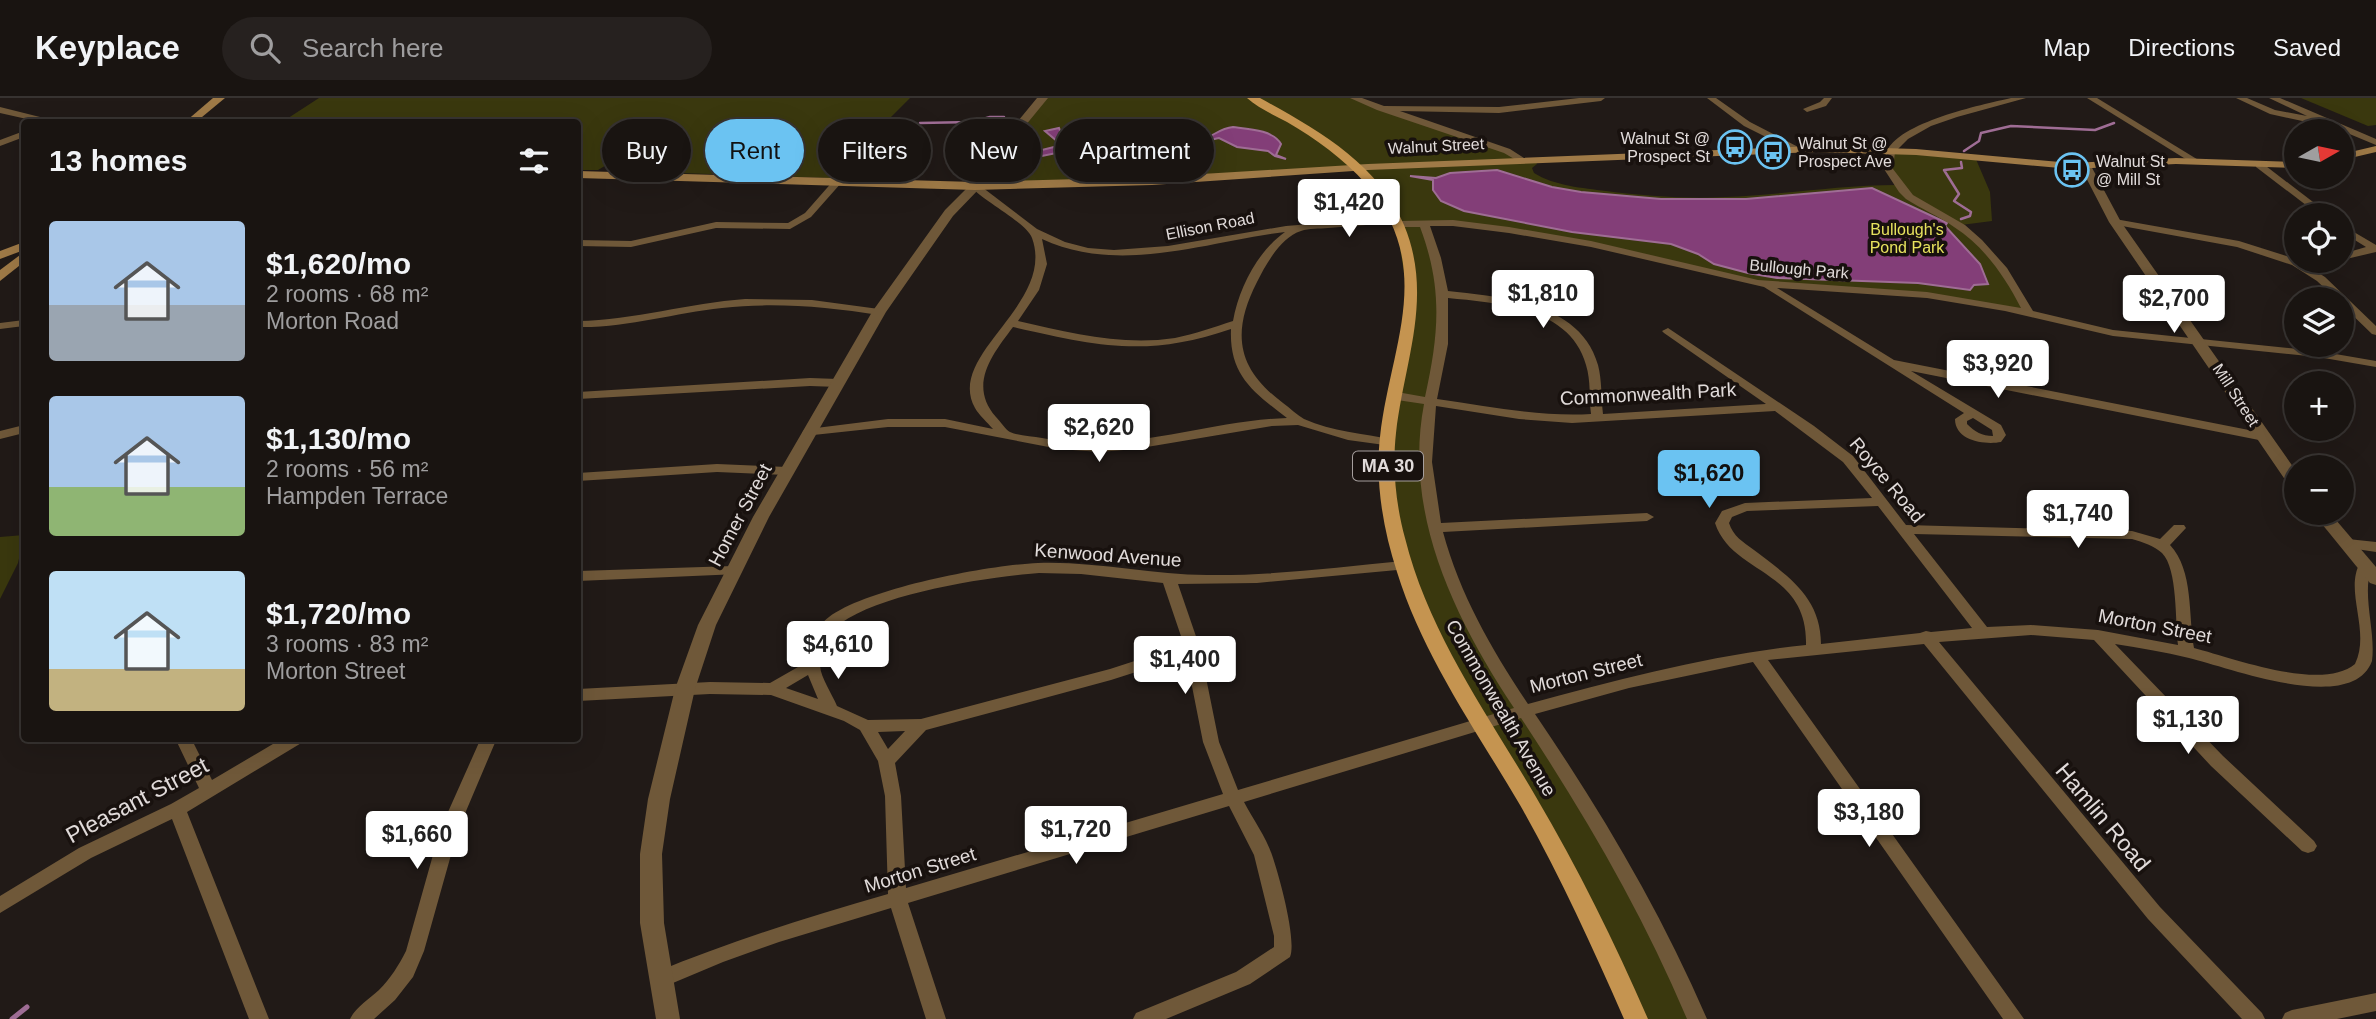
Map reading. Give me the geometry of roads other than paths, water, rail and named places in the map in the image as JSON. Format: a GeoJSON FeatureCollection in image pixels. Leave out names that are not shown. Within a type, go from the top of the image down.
{"type":"FeatureCollection","features":[{"type":"Feature","properties":{"kind":"main road"},"geometry":{"type":"LineString","coordinates":[[194,119],[220,98]]}},
{"type":"Feature","properties":{"kind":"main road","name":"Commonwealth Avenue"},"geometry":{"type":"LineString","coordinates":[[1252,98],[1318,135],[1357,167],[1395,222],[1406,254],[1412,293],[1409,336],[1388,443],[1389,497],[1404,566],[1424,618],[1457,684],[1550,840],[1592,919],[1636,1019]]}},
{"type":"Feature","properties":{"kind":"main road"},"geometry":{"type":"LineString","coordinates":[[2354,153],[2374,147]]}},
{"type":"Feature","properties":{"kind":"main road","name":"Walnut Street"},"geometry":{"type":"LineString","coordinates":[[837,182],[975,186],[1152,181],[1357,167],[1797,149],[1893,150],[2086,166],[2195,161],[2284,164]]}},
{"type":"Feature","properties":{"kind":"main road","name":"Walnut Street"},"geometry":{"type":"LineString","coordinates":[[581,175],[818,181]]}},
{"type":"Feature","properties":{"kind":"main road"},"geometry":{"type":"LineString","coordinates":[[0,257],[21,247]]}},
{"type":"Feature","properties":{"kind":"main road"},"geometry":{"type":"LineString","coordinates":[[0,257],[21,256]]}},
{"type":"Feature","properties":{"kind":"main road"},"geometry":{"type":"LineString","coordinates":[[0,278],[21,259]]}},
{"type":"Feature","properties":{"kind":"main road"},"geometry":{"type":"LineString","coordinates":[[0,278],[21,269]]}},
{"type":"Feature","properties":{"kind":"street","name":"Homer Street"},"geometry":{"type":"LineString","coordinates":[[668,1019],[652,923],[651,854],[659,799],[685,690],[707,625],[787,471],[879,312],[949,214],[975,186],[998,152],[1043,98]]}},
{"type":"Feature","properties":{"kind":"street"},"geometry":{"type":"LineString","coordinates":[[1354,98],[1507,151],[1521,160]]}},
{"type":"Feature","properties":{"kind":"street"},"geometry":{"type":"LineString","coordinates":[[1380,108],[1499,110],[1601,98]]}},
{"type":"Feature","properties":{"kind":"street"},"geometry":{"type":"LineString","coordinates":[[1711,98],[1757,130],[1797,149]]}},
{"type":"Feature","properties":{"kind":"street"},"geometry":{"type":"LineString","coordinates":[[1807,109],[1823,104],[1828,98]]}},
{"type":"Feature","properties":{"kind":"street"},"geometry":{"type":"LineString","coordinates":[[2022,98],[1931,121],[1907,134],[1893,150],[1889,167],[1898,186],[1910,197],[1957,223],[1983,246],[2008,274],[2029,314]]}},
{"type":"Feature","properties":{"kind":"street"},"geometry":{"type":"LineString","coordinates":[[2091,98],[2139,130],[2195,161]]}},
{"type":"Feature","properties":{"kind":"street"},"geometry":{"type":"LineString","coordinates":[[2240,98],[2273,112],[2309,119]]}},
{"type":"Feature","properties":{"kind":"street"},"geometry":{"type":"LineString","coordinates":[[2273,98],[2318,119]]}},
{"type":"Feature","properties":{"kind":"street"},"geometry":{"type":"LineString","coordinates":[[0,110],[37,119]]}},
{"type":"Feature","properties":{"kind":"street"},"geometry":{"type":"LineString","coordinates":[[2354,134],[2374,147]]}},
{"type":"Feature","properties":{"kind":"street"},"geometry":{"type":"LineString","coordinates":[[0,143],[21,135]]}},
{"type":"Feature","properties":{"kind":"street"},"geometry":{"type":"LineString","coordinates":[[2259,165],[2309,203]]}},
{"type":"Feature","properties":{"kind":"street","name":"Mill Street"},"geometry":{"type":"LineString","coordinates":[[2086,166],[2115,222],[2201,342],[2284,466]]}},
{"type":"Feature","properties":{"kind":"street"},"geometry":{"type":"LineString","coordinates":[[581,243],[631,243],[716,225],[790,226],[808,215],[837,182]]}},
{"type":"Feature","properties":{"kind":"street","name":"Ellison Road"},"geometry":{"type":"LineString","coordinates":[[975,186],[985,197],[1035,232],[1071,248],[1090,252],[1135,254],[1300,227],[1395,222]]}},
{"type":"Feature","properties":{"kind":"street","name":"Bullough Park"},"geometry":{"type":"LineString","coordinates":[[1395,222],[1467,224],[1565,239],[1765,285],[1896,292],[1958,300],[2113,333],[2318,354],[2376,364]]}},
{"type":"Feature","properties":{"kind":"street"},"geometry":{"type":"LineString","coordinates":[[2115,222],[2239,244],[2284,259]]}},
{"type":"Feature","properties":{"kind":"street","name":"Commonwealth Avenue"},"geometry":{"type":"LineString","coordinates":[[1424,223],[1436,253],[1444,294],[1443,339],[1430,401],[1426,465],[1430,512],[1452,582],[1475,632],[1615,853],[1657,930],[1697,1019]]}},
{"type":"Feature","properties":{"kind":"street"},"geometry":{"type":"LineString","coordinates":[[1299,421],[1264,395],[1248,378],[1236,348],[1237,323],[1252,283],[1269,251],[1277,242],[1300,227]]}},
{"type":"Feature","properties":{"kind":"street"},"geometry":{"type":"LineString","coordinates":[[1004,433],[979,409],[975,396],[976,381],[992,345],[1034,293],[1042,273],[1044,260],[1035,232]]}},
{"type":"Feature","properties":{"kind":"street"},"geometry":{"type":"LineString","coordinates":[[2354,236],[2375,249]]}},
{"type":"Feature","properties":{"kind":"street"},"geometry":{"type":"LineString","coordinates":[[2354,254],[2375,249]]}},
{"type":"Feature","properties":{"kind":"street"},"geometry":{"type":"LineString","coordinates":[[2311,273],[2376,332]]}},
{"type":"Feature","properties":{"kind":"street"},"geometry":{"type":"LineString","coordinates":[[1765,285],[1972,414]]}},
{"type":"Feature","properties":{"kind":"street"},"geometry":{"type":"LineString","coordinates":[[1444,294],[1542,313],[1559,320],[1569,328],[1587,351],[1592,364],[1597,418]]}},
{"type":"Feature","properties":{"kind":"street"},"geometry":{"type":"LineString","coordinates":[[581,324],[754,302],[807,304],[879,312]]}},
{"type":"Feature","properties":{"kind":"street"},"geometry":{"type":"LineString","coordinates":[[0,326],[21,323]]}},
{"type":"Feature","properties":{"kind":"street"},"geometry":{"type":"LineString","coordinates":[[1010,323],[1084,340],[1137,346],[1182,341],[1237,323]]}},
{"type":"Feature","properties":{"kind":"street","name":"Royce Road"},"geometry":{"type":"LineString","coordinates":[[1668,331],[1841,453],[1983,632]]}},
{"type":"Feature","properties":{"kind":"street"},"geometry":{"type":"LineString","coordinates":[[1890,363],[2264,437]]}},
{"type":"Feature","properties":{"kind":"street"},"geometry":{"type":"LineString","coordinates":[[581,396],[810,382],[838,383]]}},
{"type":"Feature","properties":{"kind":"street","name":"Commonwealth Park"},"geometry":{"type":"LineString","coordinates":[[1397,396],[1542,417],[1597,418],[1777,407]]}},
{"type":"Feature","properties":{"kind":"street"},"geometry":{"type":"LineString","coordinates":[[808,433],[914,422],[945,423],[1059,444],[1100,447],[1135,445],[1272,422],[1299,421],[1348,436],[1388,443]]}},
{"type":"Feature","properties":{"kind":"street"},"geometry":{"type":"LineString","coordinates":[[0,435],[21,430]]}},
{"type":"Feature","properties":{"kind":"street"},"geometry":{"type":"LineString","coordinates":[[581,477],[717,468],[787,471]]}},
{"type":"Feature","properties":{"kind":"street"},"geometry":{"type":"LineString","coordinates":[[1813,649],[1812,622],[1808,609],[1796,593],[1726,535],[1722,523],[1727,514],[1745,508],[1882,502]]}},
{"type":"Feature","properties":{"kind":"street"},"geometry":{"type":"LineString","coordinates":[[1435,528],[1647,517]]}},
{"type":"Feature","properties":{"kind":"street"},"geometry":{"type":"LineString","coordinates":[[2331,525],[2370,572]]}},
{"type":"Feature","properties":{"kind":"street"},"geometry":{"type":"LineString","coordinates":[[2162,545],[2179,528]]}},
{"type":"Feature","properties":{"kind":"street"},"geometry":{"type":"LineString","coordinates":[[1903,529],[2132,535],[2162,545],[2179,567],[2187,652]]}},
{"type":"Feature","properties":{"kind":"street"},"geometry":{"type":"LineString","coordinates":[[2348,544],[2376,547]]}},
{"type":"Feature","properties":{"kind":"street","name":"Kenwood Avenue"},"geometry":{"type":"LineString","coordinates":[[813,666],[822,634],[833,621],[849,611],[878,600],[940,584],[1040,568],[1169,579],[1279,577],[1404,566]]}},
{"type":"Feature","properties":{"kind":"street"},"geometry":{"type":"LineString","coordinates":[[581,576],[734,572]]}},
{"type":"Feature","properties":{"kind":"street","name":"Morton Street"},"geometry":{"type":"LineString","coordinates":[[661,979],[730,951],[1482,725],[1524,710],[1629,682],[1757,656],[1926,636],[2031,630],[2098,635],[2187,652],[2298,681],[2324,681],[2345,676],[2361,669],[2369,653],[2361,576],[2370,572]]}},
{"type":"Feature","properties":{"kind":"street"},"geometry":{"type":"LineString","coordinates":[[1143,1019],[1242,978],[1283,951],[1283,936],[1263,854],[1234,800],[1211,742],[1192,648],[1169,579]]}},
{"type":"Feature","properties":{"kind":"street"},"geometry":{"type":"LineString","coordinates":[[2098,635],[2217,761],[2308,846]]}},
{"type":"Feature","properties":{"kind":"street","name":"Hamlin Road"},"geometry":{"type":"LineString","coordinates":[[1926,636],[2154,913],[2255,1019]]}},
{"type":"Feature","properties":{"kind":"street"},"geometry":{"type":"LineString","coordinates":[[581,695],[772,689],[830,709],[866,726],[921,725],[1111,674],[1192,648]]}},
{"type":"Feature","properties":{"kind":"street"},"geometry":{"type":"LineString","coordinates":[[1757,656],[2014,1019]]}},
{"type":"Feature","properties":{"kind":"street"},"geometry":{"type":"LineString","coordinates":[[772,689],[813,666],[830,709]]}},
{"type":"Feature","properties":{"kind":"street"},"geometry":{"type":"LineString","coordinates":[[886,761],[921,725]]}},
{"type":"Feature","properties":{"kind":"street"},"geometry":{"type":"LineString","coordinates":[[866,726],[886,761],[893,796],[897,899],[936,1019]]}},
{"type":"Feature","properties":{"kind":"street"},"geometry":{"type":"LineString","coordinates":[[185,742],[208,789]]}},
{"type":"Feature","properties":{"kind":"street","name":"Pleasant Street"},"geometry":{"type":"LineString","coordinates":[[0,905],[85,853],[177,809],[290,742]]}},
{"type":"Feature","properties":{"kind":"street"},"geometry":{"type":"LineString","coordinates":[[360,1019],[388,994],[406,971],[415,951],[449,830],[487,742]]}},
{"type":"Feature","properties":{"kind":"street"},"geometry":{"type":"LineString","coordinates":[[177,809],[259,1019]]}},
{"type":"Feature","properties":{"kind":"street"},"geometry":{"type":"LineString","coordinates":[[2292,1019],[2376,1002]]}},
{"type":"Feature","properties":{"kind":"waterway"},"geometry":{"type":"LineString","coordinates":[[931,123],[972,122],[990,117],[1004,117]]}},
{"type":"Feature","properties":{"kind":"waterway"},"geometry":{"type":"LineString","coordinates":[[1964,151],[1979,141],[1981,133],[2011,126],[2095,130],[2114,123]]}},
{"type":"Feature","properties":{"kind":"waterway"},"geometry":{"type":"LineString","coordinates":[[1961,162],[1962,168],[1944,170],[1959,194],[1954,201],[1971,212],[1970,216],[1961,219]]}},
{"type":"Feature","properties":{"kind":"waterway"},"geometry":{"type":"LineString","coordinates":[[12,1019],[27,1007]]}},
{"type":"Feature","properties":{"kind":"place","name":"Walnut St @ Prospect St"},"geometry":{"type":"Point","coordinates":[1735,147]}},
{"type":"Feature","properties":{"kind":"place","name":"Walnut St @ Prospect Ave"},"geometry":{"type":"Point","coordinates":[1773,152]}},
{"type":"Feature","properties":{"kind":"place","name":"Walnut St @ Mill St"},"geometry":{"type":"Point","coordinates":[2072,170]}},
{"type":"Feature","properties":{"kind":"park label","name":"Bullough's Pond Park"},"geometry":{"type":"Point","coordinates":[1907,238]}}]}
